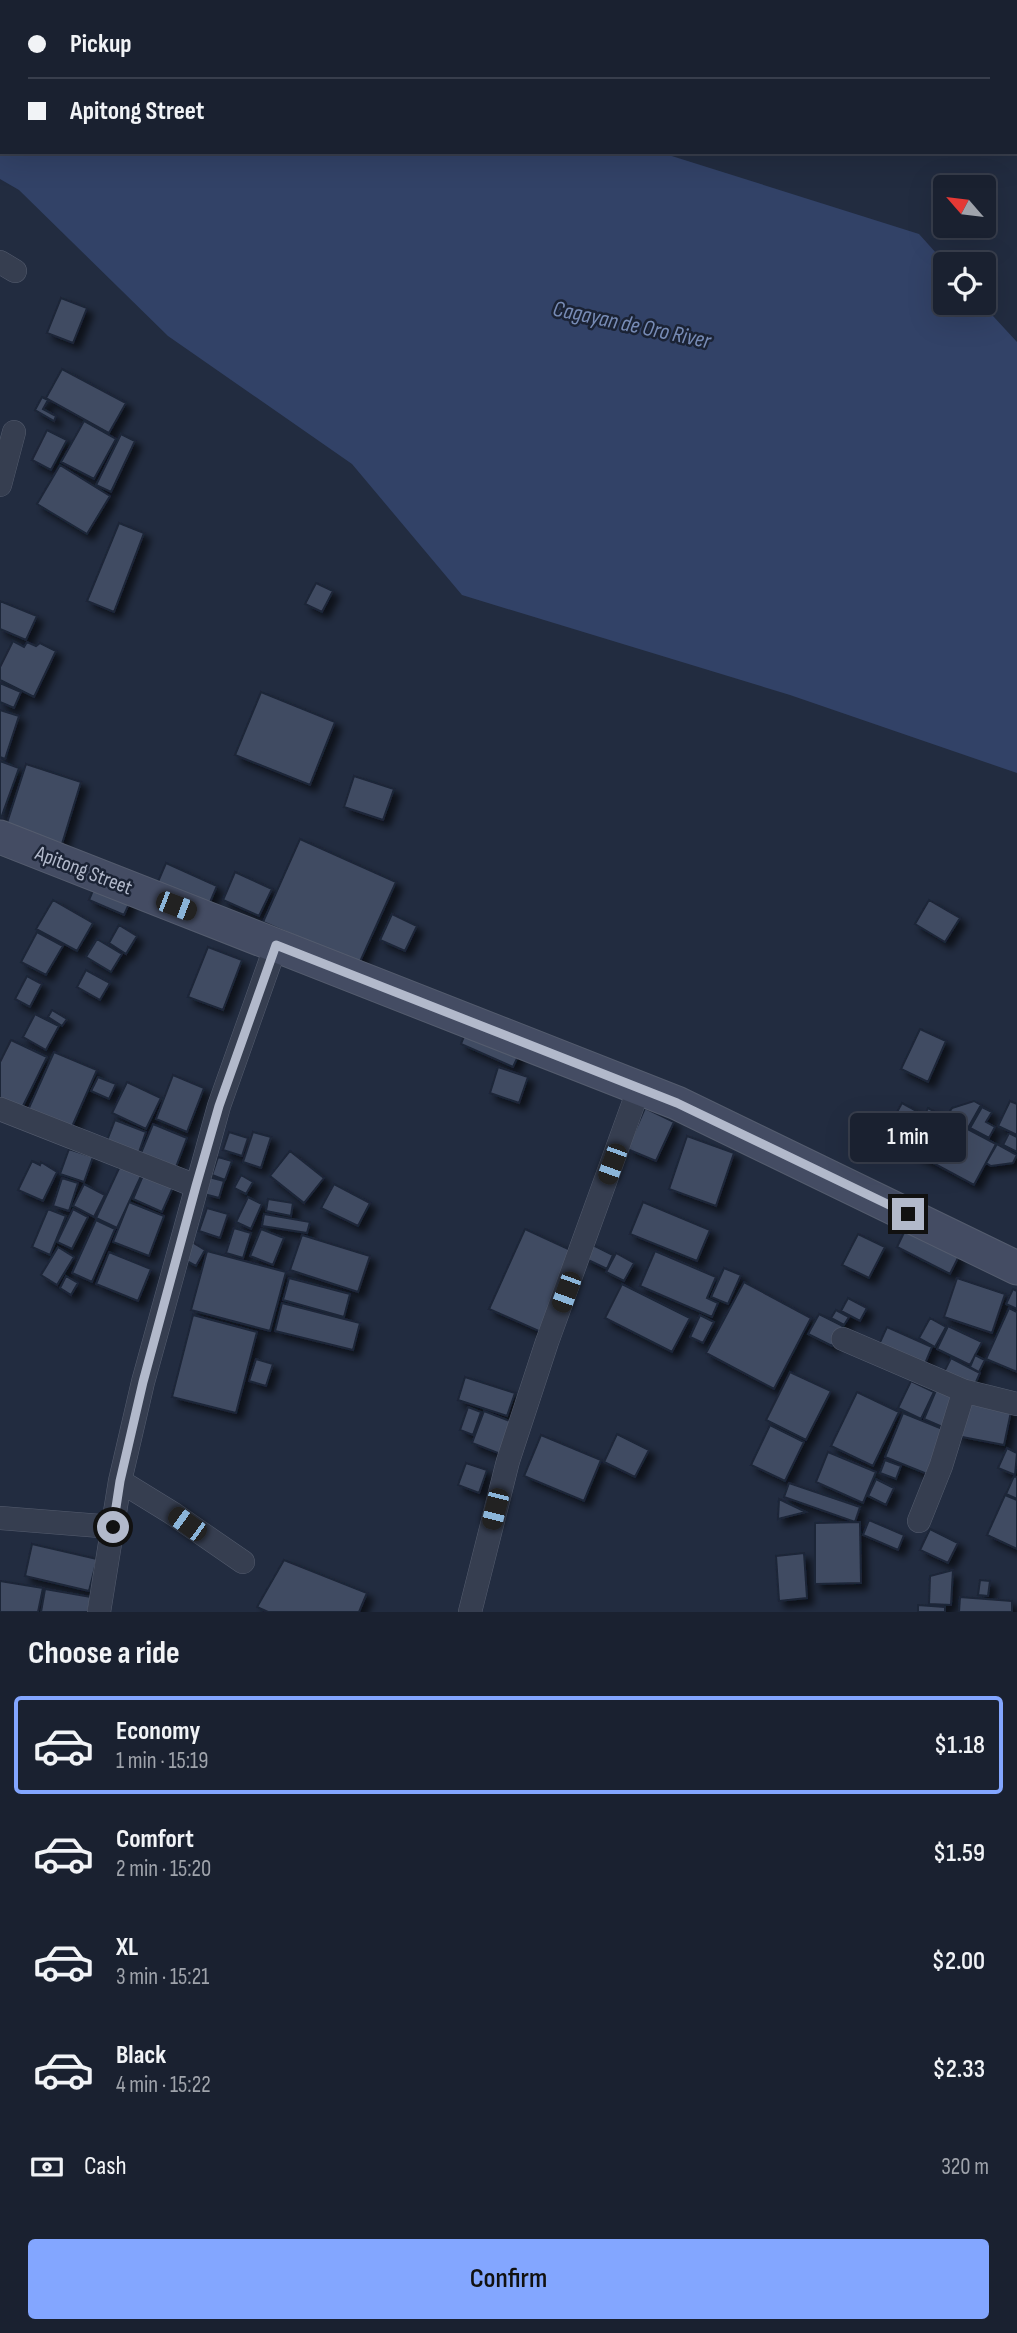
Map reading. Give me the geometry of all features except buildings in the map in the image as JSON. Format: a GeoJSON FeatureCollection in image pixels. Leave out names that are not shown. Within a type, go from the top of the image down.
{"type":"FeatureCollection","features":[{"type":"Feature","properties":{"kind":"street"},"geometry":{"type":"LineString","coordinates":[[0,485],[14,432]]}},
{"type":"Feature","properties":{"kind":"street","name":"Apitong Street"},"geometry":{"type":"LineString","coordinates":[[0,837],[689,1109],[1017,1268]]}},
{"type":"Feature","properties":{"kind":"street"},"geometry":{"type":"LineString","coordinates":[[99,1612],[120,1481],[143,1382],[219,1106],[276,945]]}},
{"type":"Feature","properties":{"kind":"street"},"geometry":{"type":"LineString","coordinates":[[470,1612],[508,1461],[547,1342],[639,1088]]}},
{"type":"Feature","properties":{"kind":"street"},"geometry":{"type":"LineString","coordinates":[[0,1109],[196,1186]]}},
{"type":"Feature","properties":{"kind":"street"},"geometry":{"type":"LineString","coordinates":[[843,1339],[964,1391],[1017,1404]]}},
{"type":"Feature","properties":{"kind":"street"},"geometry":{"type":"LineString","coordinates":[[919,1521],[941,1466],[964,1391]]}},
{"type":"Feature","properties":{"kind":"street"},"geometry":{"type":"LineString","coordinates":[[120,1481],[243,1562]]}},
{"type":"Feature","properties":{"kind":"street"},"geometry":{"type":"LineString","coordinates":[[0,1518],[113,1527]]}},
{"type":"Feature","properties":{"kind":"water","name":"Cagayan de Oro River"},"geometry":{"type":"Polygon","coordinates":[[[0,154],[665,154],[919,234],[935,252],[933,252],[933,315],[992,315],[1017,342],[1017,773],[790,695],[462,595],[352,464],[168,336],[19,190],[0,179],[0,154]]]}},
{"type":"Feature","properties":{"kind":"route"},"geometry":{"type":"LineString","coordinates":[[113,1527],[120,1481],[143,1382],[196,1186],[219,1106],[276,945],[677,1103],[908,1214]]}}]}
